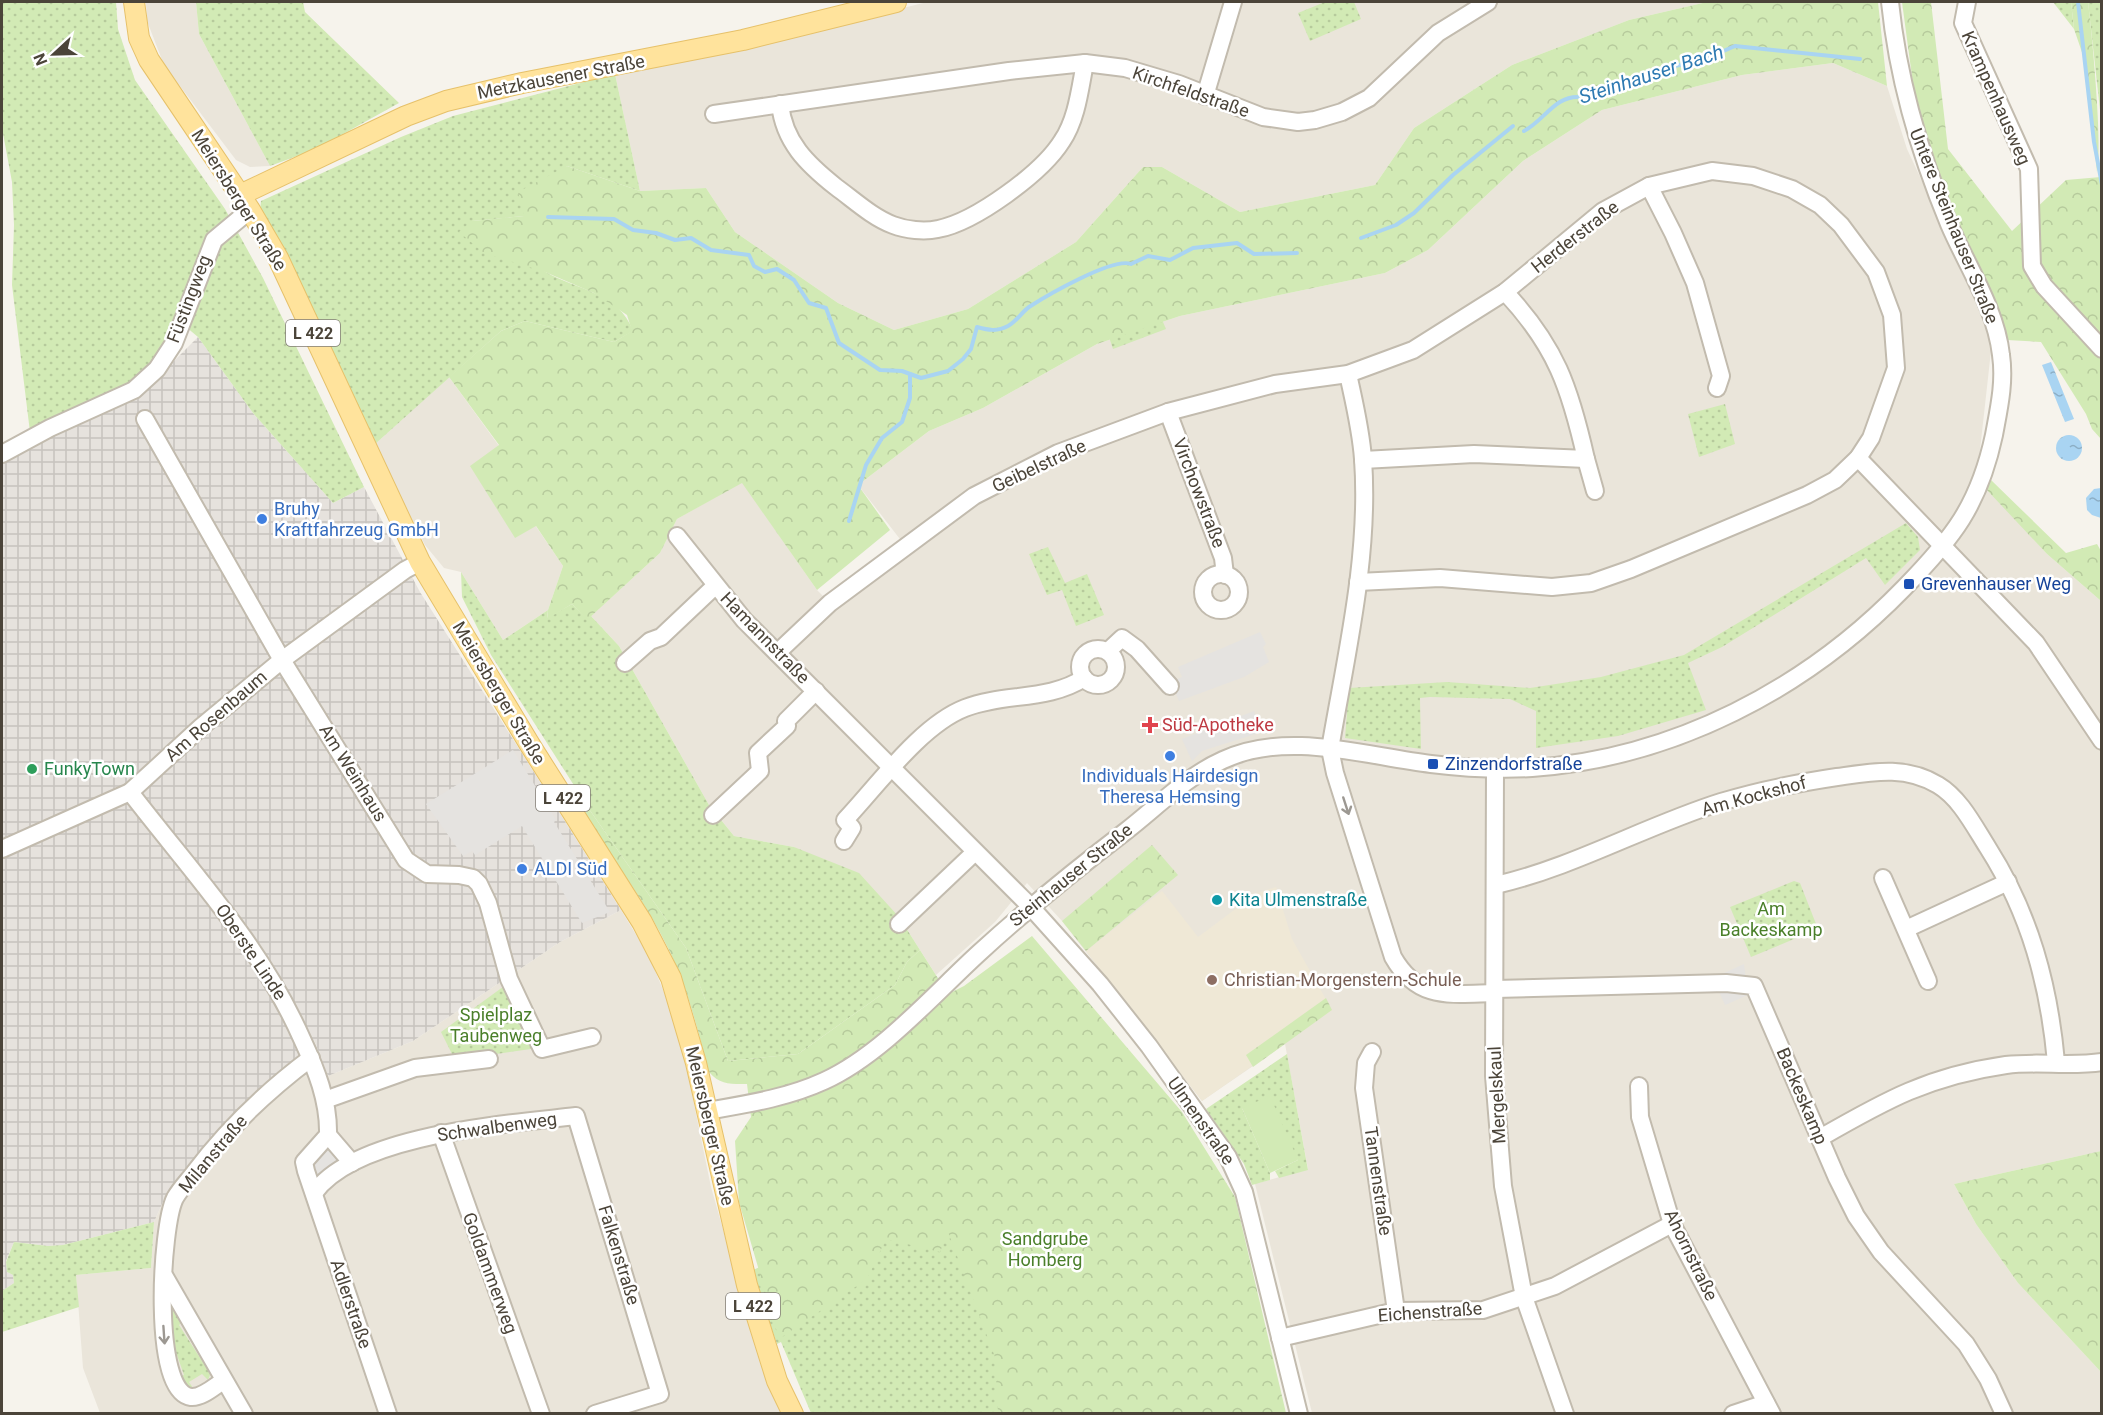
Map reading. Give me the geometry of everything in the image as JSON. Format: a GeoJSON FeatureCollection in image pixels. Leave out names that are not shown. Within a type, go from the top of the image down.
{"type":"FeatureCollection","features":[{"type":"Feature","properties":{"kind":"main road","name":"Meiersberger Straße"},"geometry":{"type":"LineString","coordinates":[[134,2],[139,38],[149,60],[245,203],[287,275],[420,562],[661,957],[685,1020],[747,1285],[777,1381],[793,1413]]}},
{"type":"Feature","properties":{"kind":"main road","name":"Metzkausener Straße"},"geometry":{"type":"LineString","coordinates":[[245,203],[406,116],[446,101],[522,83],[743,40],[896,2]]}},
{"type":"Feature","properties":{"kind":"street"},"geometry":{"type":"LineString","coordinates":[[1205,96],[1233,2]]}},
{"type":"Feature","properties":{"kind":"street","name":"Kirchfeldstraße"},"geometry":{"type":"LineString","coordinates":[[714,114],[1085,63],[1125,68],[1179,84],[1263,117],[1298,122],[1315,120],[1342,112],[1369,98],[1438,33],[1488,2]]}},
{"type":"Feature","properties":{"kind":"street","name":"Untere Steinhauser Straße"},"geometry":{"type":"LineString","coordinates":[[1890,2],[1900,77],[1918,144],[1947,220],[1992,317],[2001,354],[2002,395],[1987,468],[1969,509],[1944,548]]}},
{"type":"Feature","properties":{"kind":"street","name":"Krampenhausweg"},"geometry":{"type":"LineString","coordinates":[[1967,2],[1963,23],[2031,176],[2032,266],[2044,286],[2102,349]]}},
{"type":"Feature","properties":{"kind":"street"},"geometry":{"type":"LineString","coordinates":[[780,104],[788,137],[815,171],[872,214],[893,225],[914,230],[938,229],[986,207],[1032,176],[1048,159],[1063,140],[1072,120],[1085,63]]}},
{"type":"Feature","properties":{"kind":"street","name":"Herderstraße"},"geometry":{"type":"LineString","coordinates":[[1348,374],[1413,350],[1505,292],[1603,211],[1649,186],[1712,171],[1753,177],[1792,189],[1820,205],[1842,225],[1876,272],[1892,315],[1896,368],[1881,416],[1858,458],[1834,480],[1807,495],[1631,569],[1591,583],[1552,587],[1440,578],[1358,582]]}},
{"type":"Feature","properties":{"kind":"street"},"geometry":{"type":"LineString","coordinates":[[1649,186],[1695,283],[1720,376],[1717,388]]}},
{"type":"Feature","properties":{"kind":"street","name":"Füstingweg"},"geometry":{"type":"LineString","coordinates":[[2,454],[50,428],[134,390],[157,369],[174,343],[214,240],[245,203]]}},
{"type":"Feature","properties":{"kind":"street"},"geometry":{"type":"LineString","coordinates":[[1505,292],[1526,315],[1557,363],[1571,400],[1595,491]]}},
{"type":"Feature","properties":{"kind":"street"},"geometry":{"type":"LineString","coordinates":[[1348,374],[1358,417],[1363,460],[1363,520],[1358,582],[1330,750],[1393,957],[1400,969],[1417,986],[1432,993],[1495,991]]}},
{"type":"Feature","properties":{"kind":"street","name":"Geibelstraße"},"geometry":{"type":"LineString","coordinates":[[777,652],[830,603],[974,496],[1058,453],[1168,412],[1275,384],[1348,374]]}},
{"type":"Feature","properties":{"kind":"street","name":"Virchowstraße"},"geometry":{"type":"LineString","coordinates":[[1168,412],[1223,558],[1225,575]]}},
{"type":"Feature","properties":{"kind":"street","name":"Am Weinhaus"},"geometry":{"type":"LineString","coordinates":[[145,419],[282,660],[406,860],[427,874],[459,875],[473,878],[479,884],[488,903],[509,979],[542,1049],[591,1037]]}},
{"type":"Feature","properties":{"kind":"street"},"geometry":{"type":"LineString","coordinates":[[1363,460],[1474,454],[1586,459]]}},
{"type":"Feature","properties":{"kind":"street"},"geometry":{"type":"LineString","coordinates":[[1858,458],[2036,643],[2102,741]]}},
{"type":"Feature","properties":{"kind":"street","name":"Hamannstraße"},"geometry":{"type":"LineString","coordinates":[[677,536],[715,585],[777,652],[1030,906]]}},
{"type":"Feature","properties":{"kind":"street","name":"Steinhauser Straße"},"geometry":{"type":"LineString","coordinates":[[707,1111],[791,1094],[848,1069],[916,1011],[1030,906],[1191,778],[1221,760],[1262,748],[1281,746],[1433,764],[1495,768],[1549,766],[1640,750],[1718,720],[1775,692],[1825,659],[1870,622],[1944,548]]}},
{"type":"Feature","properties":{"kind":"street","name":"Am Rosenbaum"},"geometry":{"type":"LineString","coordinates":[[2,849],[130,792],[201,727],[282,660],[405,570],[420,562]]}},
{"type":"Feature","properties":{"kind":"street","name":"Hamannstraße"},"geometry":{"type":"LineString","coordinates":[[626,663],[650,641],[661,637],[715,585]]}},
{"type":"Feature","properties":{"kind":"street"},"geometry":{"type":"LineString","coordinates":[[1108,651],[1122,638],[1137,649],[1170,686]]}},
{"type":"Feature","properties":{"kind":"street"},"geometry":{"type":"LineString","coordinates":[[1094,649],[1108,651],[1117,665],[1114,677],[1105,684],[1097,685],[1084,678],[1080,667],[1084,655],[1094,649]]}},
{"type":"Feature","properties":{"kind":"street"},"geometry":{"type":"LineString","coordinates":[[844,841],[852,828],[845,820],[924,733],[950,715],[980,704],[1067,689],[1084,678]]}},
{"type":"Feature","properties":{"kind":"street","name":"Hamannstraße"},"geometry":{"type":"LineString","coordinates":[[713,815],[760,771],[758,753],[787,726],[786,720],[816,691]]}},
{"type":"Feature","properties":{"kind":"street","name":"Mergelskaul"},"geometry":{"type":"LineString","coordinates":[[1495,768],[1494,1076],[1501,1164],[1524,1297],[1564,1413]]}},
{"type":"Feature","properties":{"kind":"street","name":"Am Kockshof"},"geometry":{"type":"LineString","coordinates":[[1496,885],[1623,842],[1719,802],[1797,782],[1882,770],[1903,771],[1921,777],[1951,794],[2008,882],[2028,926],[2043,971],[2052,1020],[2056,1062]]}},
{"type":"Feature","properties":{"kind":"street","name":"Oberste Linde"},"geometry":{"type":"LineString","coordinates":[[130,792],[237,925],[280,991],[311,1058],[325,1100],[328,1135]]}},
{"type":"Feature","properties":{"kind":"street"},"geometry":{"type":"LineString","coordinates":[[899,924],[975,852]]}},
{"type":"Feature","properties":{"kind":"street"},"geometry":{"type":"LineString","coordinates":[[1883,878],[1928,981]]}},
{"type":"Feature","properties":{"kind":"street"},"geometry":{"type":"LineString","coordinates":[[1906,929],[2008,882]]}},
{"type":"Feature","properties":{"kind":"street","name":"Ulmenstraße"},"geometry":{"type":"LineString","coordinates":[[1030,906],[1100,984],[1149,1046],[1228,1157],[1244,1192],[1299,1413]]}},
{"type":"Feature","properties":{"kind":"street","name":"Backeskamp"},"geometry":{"type":"LineString","coordinates":[[1495,991],[1726,983],[1754,986],[1856,1216],[1881,1252],[1966,1344],[1988,1379],[2004,1413]]}},
{"type":"Feature","properties":{"kind":"street","name":"Tannenstraße"},"geometry":{"type":"LineString","coordinates":[[1371,1052],[1366,1063],[1364,1088],[1396,1311]]}},
{"type":"Feature","properties":{"kind":"street","name":"Milanstraße"},"geometry":{"type":"LineString","coordinates":[[224,1381],[202,1395],[190,1397],[183,1393],[174,1380],[164,1341],[167,1224],[175,1198],[232,1128],[286,1076],[311,1058]]}},
{"type":"Feature","properties":{"kind":"street"},"geometry":{"type":"LineString","coordinates":[[325,1100],[415,1068],[489,1059]]}},
{"type":"Feature","properties":{"kind":"street"},"geometry":{"type":"LineString","coordinates":[[1820,1138],[1880,1104],[1932,1080],[2007,1065],[2102,1062]]}},
{"type":"Feature","properties":{"kind":"street","name":"Ahornstraße"},"geometry":{"type":"LineString","coordinates":[[1639,1086],[1640,1117],[1672,1224],[1769,1408]]}},
{"type":"Feature","properties":{"kind":"street","name":"Schwalbenweg"},"geometry":{"type":"LineString","coordinates":[[352,1163],[441,1133],[576,1116]]}},
{"type":"Feature","properties":{"kind":"street","name":"Falkenstraße"},"geometry":{"type":"LineString","coordinates":[[576,1116],[660,1394],[596,1413]]}},
{"type":"Feature","properties":{"kind":"street","name":"Goldammerweg"},"geometry":{"type":"LineString","coordinates":[[441,1133],[541,1413]]}},
{"type":"Feature","properties":{"kind":"street"},"geometry":{"type":"LineString","coordinates":[[314,1193],[330,1175],[352,1163],[328,1135]]}},
{"type":"Feature","properties":{"kind":"street","name":"Adlerstraße"},"geometry":{"type":"LineString","coordinates":[[328,1135],[304,1162],[388,1413]]}},
{"type":"Feature","properties":{"kind":"street","name":"Eichenstraße"},"geometry":{"type":"LineString","coordinates":[[1280,1338],[1396,1311],[1483,1310],[1555,1286],[1672,1224]]}},
{"type":"Feature","properties":{"kind":"street"},"geometry":{"type":"LineString","coordinates":[[165,1276],[244,1413]]}},
{"type":"Feature","properties":{"kind":"street"},"geometry":{"type":"LineString","coordinates":[[1733,1413],[1769,1408]]}},
{"type":"Feature","properties":{"kind":"shaded area"},"geometry":{"type":"Polygon","coordinates":[[[146,2],[196,2],[199,34],[270,166],[250,167],[236,160],[164,65],[147,21],[146,2]]]}},
{"type":"Feature","properties":{"kind":"shaded area"},"geometry":{"type":"Polygon","coordinates":[[[927,2],[1707,2],[1629,20],[1512,65],[1414,128],[1375,185],[1240,212],[1162,167],[1143,167],[1076,242],[968,309],[894,330],[838,303],[735,232],[706,188],[640,191],[615,74],[722,54],[927,2]]]}},
{"type":"Feature","properties":{"kind":"shaded area"},"geometry":{"type":"Polygon","coordinates":[[[1833,63],[1887,86],[1907,149],[1993,333],[1977,477],[2047,554],[2101,601],[2101,1151],[1954,1184],[1976,1224],[2018,1283],[2101,1372],[2101,1413],[1312,1413],[1255,1184],[1308,1169],[1285,1044],[1202,1101],[1062,921],[1027,883],[995,922],[936,975],[899,917],[794,847],[734,836],[709,805],[619,646],[591,616],[660,553],[677,519],[742,482],[817,590],[828,601],[903,543],[858,485],[929,431],[983,408],[1097,344],[1180,316],[1385,273],[1428,250],[1523,161],[1602,110],[1742,75],[1833,63]]]}},
{"type":"Feature","properties":{"kind":"shaded area"},"geometry":{"type":"Polygon","coordinates":[[[198,337],[253,413],[333,503],[364,487],[420,592],[621,910],[560,942],[413,1041],[328,1076],[314,1040],[226,1126],[166,1195],[154,1222],[63,1245],[48,1246],[14,1242],[6,1261],[7,1272],[13,1275],[14,1283],[2,1291],[2,463],[24,445],[142,393],[198,337]]]}},
{"type":"Feature","properties":{"kind":"shaded area"},"geometry":{"type":"Polygon","coordinates":[[[449,377],[499,446],[471,466],[515,537],[535,525],[563,566],[548,610],[503,640],[461,572],[444,568],[425,545],[374,445],[449,377]]]}},
{"type":"Feature","properties":{"kind":"shaded area"},"geometry":{"type":"Polygon","coordinates":[[[1260,632],[1266,644],[1263,647],[1269,662],[1244,677],[1179,701],[1171,682],[1182,677],[1178,667],[1260,632]]]}},
{"type":"Feature","properties":{"kind":"shaded area"},"geometry":{"type":"Polygon","coordinates":[[[1254,711],[1258,720],[1267,720],[1271,729],[1202,751],[1192,761],[1182,739],[1254,711]]]}},
{"type":"Feature","properties":{"kind":"shaded area"},"geometry":{"type":"Polygon","coordinates":[[[513,750],[556,820],[554,822],[610,912],[582,923],[522,826],[475,855],[472,851],[463,856],[426,804],[513,750]]]}},
{"type":"Feature","properties":{"kind":"shaded area","name":"Christian-Morgenstern-Schule"},"geometry":{"type":"Polygon","coordinates":[[[1276,887],[1292,939],[1332,1010],[1202,1101],[1086,951],[1162,891],[1198,937],[1257,893],[1276,887]]]}},
{"type":"Feature","properties":{"kind":"shaded area"},"geometry":{"type":"Polygon","coordinates":[[[621,910],[649,956],[671,1009],[683,1050],[711,1187],[748,1317],[783,1413],[100,1413],[83,1368],[76,1275],[151,1268],[154,1222],[166,1195],[226,1126],[314,1040],[328,1076],[413,1041],[560,942],[621,910]]]}},
{"type":"Feature","properties":{"kind":"shaded area"},"geometry":{"type":"Polygon","coordinates":[[[1744,964],[1748,995],[1725,1005],[1713,978],[1744,964]]]}},
{"type":"Feature","properties":{"kind":"shaded area"},"geometry":{"type":"Polygon","coordinates":[[[326,1145],[339,1157],[337,1167],[318,1182],[307,1165],[326,1145]]]}},
{"type":"Feature","properties":{"kind":"green space"},"geometry":{"type":"Polygon","coordinates":[[[2,2],[116,2],[118,29],[135,80],[225,209],[263,278],[364,487],[333,503],[253,413],[198,337],[179,321],[159,355],[130,382],[30,432],[12,285],[14,225],[12,182],[2,128],[2,2]]]}},
{"type":"Feature","properties":{"kind":"green space"},"geometry":{"type":"Polygon","coordinates":[[[196,2],[303,2],[305,12],[399,103],[316,149],[270,166],[199,34],[196,2]]]}},
{"type":"Feature","properties":{"kind":"green space"},"geometry":{"type":"Polygon","coordinates":[[[1325,2],[1354,2],[1361,19],[1310,41],[1298,13],[1325,2]]]}},
{"type":"Feature","properties":{"kind":"green space"},"geometry":{"type":"Polygon","coordinates":[[[1707,2],[1878,2],[1887,86],[1833,63],[1742,75],[1602,110],[1523,161],[1428,250],[1385,273],[1180,316],[1097,344],[983,408],[929,431],[858,485],[890,530],[817,590],[742,483],[677,519],[660,553],[587,620],[572,604],[547,619],[563,566],[536,526],[515,538],[470,466],[499,445],[449,377],[501,331],[525,321],[614,342],[632,331],[627,315],[594,293],[545,272],[484,253],[459,232],[472,221],[524,216],[518,192],[567,166],[640,191],[706,188],[735,232],[838,303],[894,330],[968,309],[1076,242],[1143,167],[1162,167],[1240,212],[1375,185],[1414,128],[1512,65],[1629,20],[1707,2]]]}},
{"type":"Feature","properties":{"kind":"green space"},"geometry":{"type":"Polygon","coordinates":[[[1902,2],[1931,2],[1948,149],[2012,231],[2066,180],[2101,177],[2101,439],[2092,429],[2086,414],[2041,342],[2007,340],[1920,136],[1902,2]]]}},
{"type":"Feature","properties":{"kind":"green space"},"geometry":{"type":"Polygon","coordinates":[[[2053,2],[2071,2],[2074,29],[2053,2]]]}},
{"type":"Feature","properties":{"kind":"green space"},"geometry":{"type":"Polygon","coordinates":[[[2071,2],[2088,2],[2098,116],[2097,172],[2086,64],[2074,29],[2071,2]]]}},
{"type":"Feature","properties":{"kind":"green space"},"geometry":{"type":"Polygon","coordinates":[[[2088,2],[2101,2],[2101,119],[2088,2]]]}},
{"type":"Feature","properties":{"kind":"green space"},"geometry":{"type":"Polygon","coordinates":[[[615,74],[640,191],[567,166],[525,216],[472,221],[544,271],[607,300],[618,308],[633,331],[614,342],[525,321],[501,331],[374,445],[260,211],[261,201],[401,137],[453,116],[615,74]]]}},
{"type":"Feature","properties":{"kind":"green space"},"geometry":{"type":"Polygon","coordinates":[[[1160,315],[1166,329],[1113,349],[1108,334],[1160,315]]]}},
{"type":"Feature","properties":{"kind":"green space"},"geometry":{"type":"Polygon","coordinates":[[[1725,404],[1735,444],[1699,457],[1688,414],[1725,404]]]}},
{"type":"Feature","properties":{"kind":"green space"},"geometry":{"type":"Polygon","coordinates":[[[1991,480],[2066,553],[2097,544],[2101,551],[2101,601],[2047,554],[1986,489],[1991,480]]]}},
{"type":"Feature","properties":{"kind":"green space"},"geometry":{"type":"Polygon","coordinates":[[[1906,523],[1918,537],[1920,550],[1885,585],[1866,558],[1722,647],[1688,663],[1706,710],[1618,736],[1536,748],[1536,711],[1510,699],[1430,697],[1420,698],[1421,749],[1345,738],[1349,688],[1447,682],[1530,688],[1601,677],[1684,655],[1906,523]]]}},
{"type":"Feature","properties":{"kind":"green space"},"geometry":{"type":"Polygon","coordinates":[[[1048,547],[1065,583],[1087,574],[1104,615],[1076,626],[1062,590],[1047,595],[1029,554],[1048,547]]]}},
{"type":"Feature","properties":{"kind":"green space"},"geometry":{"type":"Polygon","coordinates":[[[461,572],[503,640],[548,610],[547,618],[572,604],[587,619],[591,616],[619,646],[709,805],[734,836],[794,847],[859,873],[899,917],[920,950],[907,962],[895,985],[798,1054],[728,1061],[686,948],[589,809],[491,655],[462,597],[461,572]]]}},
{"type":"Feature","properties":{"kind":"green space","name":"Sandgrube Homberg"},"geometry":{"type":"Polygon","coordinates":[[[589,809],[686,948],[728,1061],[798,1054],[895,985],[907,962],[920,950],[948,994],[964,986],[1032,936],[1182,1112],[1235,1197],[1286,1413],[998,1413],[995,1357],[948,1232],[940,1252],[886,1239],[867,1279],[779,1339],[739,1202],[735,1141],[751,1117],[747,1084],[722,1082],[709,1072],[697,1026],[676,965],[640,898],[583,815],[589,809]]]}},
{"type":"Feature","properties":{"kind":"green space"},"geometry":{"type":"Polygon","coordinates":[[[1152,845],[1178,875],[1086,951],[1062,921],[1152,845]]]}},
{"type":"Feature","properties":{"kind":"green space","name":"Am Backeskamp"},"geometry":{"type":"Polygon","coordinates":[[[1794,881],[1800,883],[1818,929],[1751,957],[1730,907],[1794,881]]]}},
{"type":"Feature","properties":{"kind":"green space","name":"Spielplaz Taubenweg"},"geometry":{"type":"Polygon","coordinates":[[[507,984],[538,1048],[455,1060],[441,1032],[507,984]]]}},
{"type":"Feature","properties":{"kind":"green space"},"geometry":{"type":"Polygon","coordinates":[[[1326,998],[1332,1010],[1253,1067],[1246,1055],[1326,998]]]}},
{"type":"Feature","properties":{"kind":"green space"},"geometry":{"type":"Polygon","coordinates":[[[1287,1054],[1308,1170],[1279,1178],[1275,1171],[1298,1160],[1242,1108],[1270,1173],[1270,1180],[1252,1185],[1244,1164],[1206,1109],[1287,1054]]]}},
{"type":"Feature","properties":{"kind":"green space"},"geometry":{"type":"Polygon","coordinates":[[[1270,1096],[1298,1160],[1270,1173],[1242,1108],[1270,1096]]]}},
{"type":"Feature","properties":{"kind":"green space"},"geometry":{"type":"Polygon","coordinates":[[[2102,1151],[2101,1372],[2018,1283],[1976,1224],[1954,1184],[2102,1151]]]}},
{"type":"Feature","properties":{"kind":"green space"},"geometry":{"type":"Polygon","coordinates":[[[902,1167],[1248,1413],[811,1413],[781,1342],[777,1344],[751,1271],[801,1248],[902,1167]]]}},
{"type":"Feature","properties":{"kind":"green space"},"geometry":{"type":"Polygon","coordinates":[[[154,1222],[151,1268],[76,1275],[79,1307],[2,1332],[2,1291],[14,1283],[13,1275],[7,1272],[6,1262],[14,1242],[48,1246],[63,1245],[154,1222]]]}},
{"type":"Feature","properties":{"kind":"green space"},"geometry":{"type":"Polygon","coordinates":[[[167,1295],[182,1322],[179,1325],[204,1364],[208,1363],[210,1375],[208,1380],[202,1374],[189,1382],[195,1391],[191,1392],[180,1376],[184,1375],[172,1341],[167,1295]]]}},
{"type":"Feature","properties":{"kind":"water"},"geometry":{"type":"Polygon","coordinates":[[[2051,362],[2074,419],[2065,422],[2042,365],[2051,362]]]}},
{"type":"Feature","properties":{"kind":"water"},"geometry":{"type":"Polygon","coordinates":[[[2069,435],[2078,439],[2082,448],[2078,457],[2069,461],[2060,457],[2056,448],[2060,439],[2069,435]]]}},
{"type":"Feature","properties":{"kind":"water"},"geometry":{"type":"Polygon","coordinates":[[[2101,488],[2101,518],[2092,515],[2087,510],[2086,498],[2094,489],[2101,488]]]}},
{"type":"Feature","properties":{"kind":"waterway"},"geometry":{"type":"LineString","coordinates":[[2078,2],[2094,142],[2102,185]]}},
{"type":"Feature","properties":{"kind":"waterway","name":"Steinhauser Bach"},"geometry":{"type":"LineString","coordinates":[[1524,131],[1557,104],[1571,97],[1580,97],[1587,91],[1599,90],[1636,76],[1703,60],[1735,46],[1860,59]]}},
{"type":"Feature","properties":{"kind":"waterway","name":"Steinhauser Bach"},"geometry":{"type":"LineString","coordinates":[[1361,238],[1396,225],[1414,213],[1453,175],[1513,126]]}},
{"type":"Feature","properties":{"kind":"waterway","name":"Steinhauser Bach"},"geometry":{"type":"LineString","coordinates":[[548,217],[614,219],[633,230],[656,233],[675,240],[691,238],[711,250],[749,255],[754,266],[765,272],[777,269],[794,280],[809,303],[826,308],[839,343],[880,370],[902,371],[921,378],[948,371],[963,359],[971,349],[977,327],[993,330],[1004,328],[1014,322],[1029,307],[1080,279],[1110,266],[1122,263],[1131,264],[1148,256],[1170,260],[1193,248],[1237,243],[1254,254],[1297,253]]}},
{"type":"Feature","properties":{"kind":"waterway"},"geometry":{"type":"LineString","coordinates":[[849,521],[866,465],[882,438],[902,422],[910,398],[910,374]]}},
{"type":"Feature","properties":{"kind":"place","name":"Bruhy Kraftfahrzeug GmbH"},"geometry":{"type":"Point","coordinates":[262,519]}},
{"type":"Feature","properties":{"kind":"place","name":"Grevenhauser Weg"},"geometry":{"type":"Point","coordinates":[1909,584]}},
{"type":"Feature","properties":{"kind":"place","name":"Süd-Apotheke"},"geometry":{"type":"Point","coordinates":[1150,725]}},
{"type":"Feature","properties":{"kind":"place","name":"Individuals Hairdesign Theresa Hemsing"},"geometry":{"type":"Point","coordinates":[1170,756]}},
{"type":"Feature","properties":{"kind":"place","name":"Zinzendorfstraße"},"geometry":{"type":"Point","coordinates":[1433,764]}},
{"type":"Feature","properties":{"kind":"place","name":"FunkyTown"},"geometry":{"type":"Point","coordinates":[32,769]}},
{"type":"Feature","properties":{"kind":"place","name":"ALDI Süd"},"geometry":{"type":"Point","coordinates":[522,869]}},
{"type":"Feature","properties":{"kind":"place","name":"Kita Ulmenstraße"},"geometry":{"type":"Point","coordinates":[1217,900]}},
{"type":"Feature","properties":{"kind":"place","name":"Christian-Morgenstern-Schule"},"geometry":{"type":"Point","coordinates":[1212,980]}}]}
